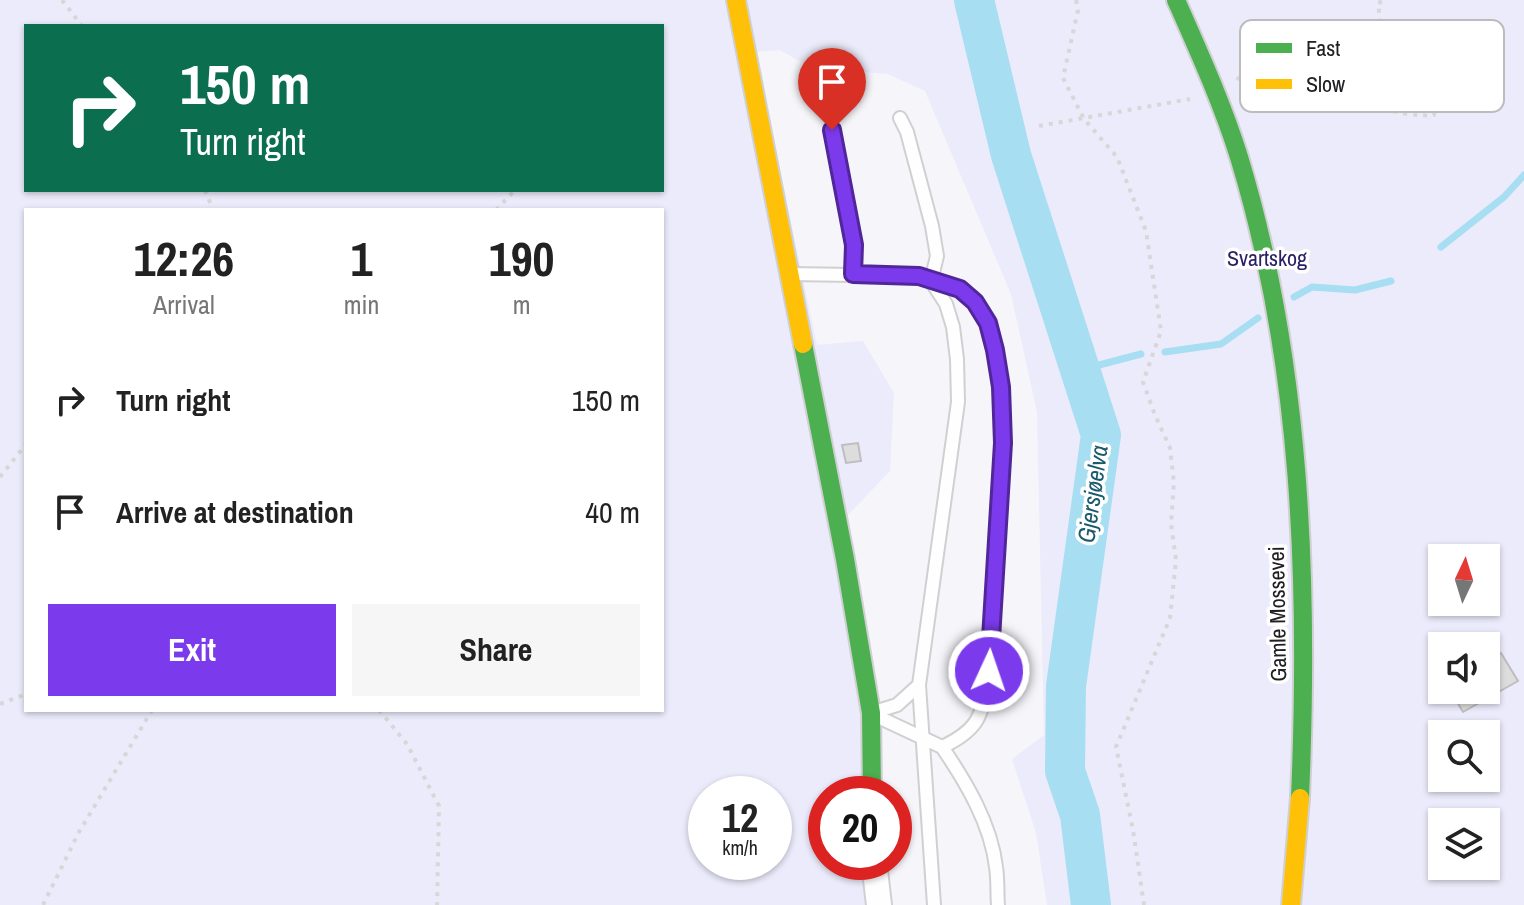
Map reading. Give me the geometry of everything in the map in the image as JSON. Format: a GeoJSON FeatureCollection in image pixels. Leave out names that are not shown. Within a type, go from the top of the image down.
{"type":"FeatureCollection","features":[{"type":"Feature","properties":{"kind":"main road"},"geometry":{"type":"LineString","coordinates":[[736,0],[842,544],[871,713],[872,776]]}},
{"type":"Feature","properties":{"kind":"main road","name":"Gamle Mossevei"},"geometry":{"type":"LineString","coordinates":[[1176,0],[1218,95],[1250,189],[1265,247],[1289,394],[1298,480],[1301,566],[1301,773],[1291,905]]}},
{"type":"Feature","properties":{"kind":"street"},"geometry":{"type":"LineString","coordinates":[[876,880],[879,905]]}},
{"type":"Feature","properties":{"kind":"lane"},"geometry":{"type":"LineString","coordinates":[[900,118],[907,132],[932,226],[937,256],[931,281],[946,304],[957,359],[958,402],[919,685],[934,905]]}},
{"type":"Feature","properties":{"kind":"lane"},"geometry":{"type":"LineString","coordinates":[[832,130],[854,245],[853,274]]}},
{"type":"Feature","properties":{"kind":"lane"},"geometry":{"type":"LineString","coordinates":[[790,274],[919,276],[960,289],[975,302],[988,323],[1001,387],[1003,443],[989,671],[977,723],[960,738],[942,747]]}},
{"type":"Feature","properties":{"kind":"lane"},"geometry":{"type":"LineString","coordinates":[[871,713],[897,705],[919,685]]}},
{"type":"Feature","properties":{"kind":"lane"},"geometry":{"type":"LineString","coordinates":[[871,713],[942,747],[960,773],[985,823],[996,866],[998,905]]}},
{"type":"Feature","properties":{"kind":"path"},"geometry":{"type":"LineString","coordinates":[[62,0],[80,24]]}},
{"type":"Feature","properties":{"kind":"path"},"geometry":{"type":"LineString","coordinates":[[1076,0],[1078,10],[1063,78],[1084,119],[1117,157],[1146,231],[1161,331],[1143,382],[1170,448],[1174,483],[1171,524],[1176,560],[1170,618],[1116,747],[1144,905]]}},
{"type":"Feature","properties":{"kind":"path"},"geometry":{"type":"LineString","coordinates":[[1380,20],[1378,3],[1386,0]]}},
{"type":"Feature","properties":{"kind":"path"},"geometry":{"type":"LineString","coordinates":[[1039,126],[1218,95],[1233,86],[1240,77]]}},
{"type":"Feature","properties":{"kind":"path"},"geometry":{"type":"LineString","coordinates":[[1401,112],[1416,115],[1434,115],[1434,112]]}},
{"type":"Feature","properties":{"kind":"path"},"geometry":{"type":"LineString","coordinates":[[498,208],[513,192]]}},
{"type":"Feature","properties":{"kind":"path"},"geometry":{"type":"LineString","coordinates":[[0,477],[24,447]]}},
{"type":"Feature","properties":{"kind":"path"},"geometry":{"type":"LineString","coordinates":[[0,704],[24,695]]}},
{"type":"Feature","properties":{"kind":"path"},"geometry":{"type":"LineString","coordinates":[[43,905],[79,832],[151,712]]}},
{"type":"Feature","properties":{"kind":"path"},"geometry":{"type":"LineString","coordinates":[[381,712],[407,744],[439,806],[437,905]]}},
{"type":"Feature","properties":{"kind":"green space","name":"Svartskog"},"geometry":{"type":"Polygon","coordinates":[[[0,0],[1524,0],[1524,905],[1047,905],[1036,833],[1012,759],[1044,735],[1037,412],[1011,294],[925,91],[888,74],[811,68],[780,50],[755,52],[817,345],[863,341],[894,393],[890,471],[848,515],[879,776],[808,776],[808,880],[885,880],[886,905],[0,905],[0,0]]]}},
{"type":"Feature","properties":{"kind":"building"},"geometry":{"type":"Polygon","coordinates":[[[858,443],[861,461],[846,463],[842,445],[858,443]]]}},
{"type":"Feature","properties":{"kind":"building"},"geometry":{"type":"Polygon","coordinates":[[[1500,654],[1518,681],[1500,691],[1500,654]]]}},
{"type":"Feature","properties":{"kind":"building"},"geometry":{"type":"Polygon","coordinates":[[[1458,704],[1477,704],[1463,712],[1458,704]]]}},
{"type":"Feature","properties":{"kind":"waterway","name":"Gjersjøelva"},"geometry":{"type":"LineString","coordinates":[[974,0],[1011,155],[1101,435],[1066,686],[1065,771],[1080,815],[1091,905]]}},
{"type":"Feature","properties":{"kind":"waterway"},"geometry":{"type":"LineString","coordinates":[[1441,247],[1504,197],[1524,175]]}},
{"type":"Feature","properties":{"kind":"waterway"},"geometry":{"type":"LineString","coordinates":[[1294,297],[1312,287],[1355,290],[1391,281]]}},
{"type":"Feature","properties":{"kind":"waterway"},"geometry":{"type":"LineString","coordinates":[[1165,352],[1221,344],[1258,318]]}},
{"type":"Feature","properties":{"kind":"waterway"},"geometry":{"type":"LineString","coordinates":[[1080,370],[1141,354]]}},
{"type":"Feature","properties":{"kind":"traffic: fast"},"geometry":{"type":"LineString","coordinates":[[1176,0],[1218,97],[1239,157],[1260,235],[1276,314],[1288,394],[1301,556],[1303,718],[1300,798]]}},
{"type":"Feature","properties":{"kind":"traffic: fast"},"geometry":{"type":"LineString","coordinates":[[803,344],[871,713],[872,776]]}},
{"type":"Feature","properties":{"kind":"traffic: slow"},"geometry":{"type":"LineString","coordinates":[[736,0],[803,344]]}},
{"type":"Feature","properties":{"kind":"traffic: slow"},"geometry":{"type":"LineString","coordinates":[[1291,905],[1300,798]]}},
{"type":"Feature","properties":{"kind":"route"},"geometry":{"type":"LineString","coordinates":[[832,130],[854,245],[853,274],[919,276],[960,289],[975,302],[988,323],[1001,387],[1003,443],[989,671]]}}]}
